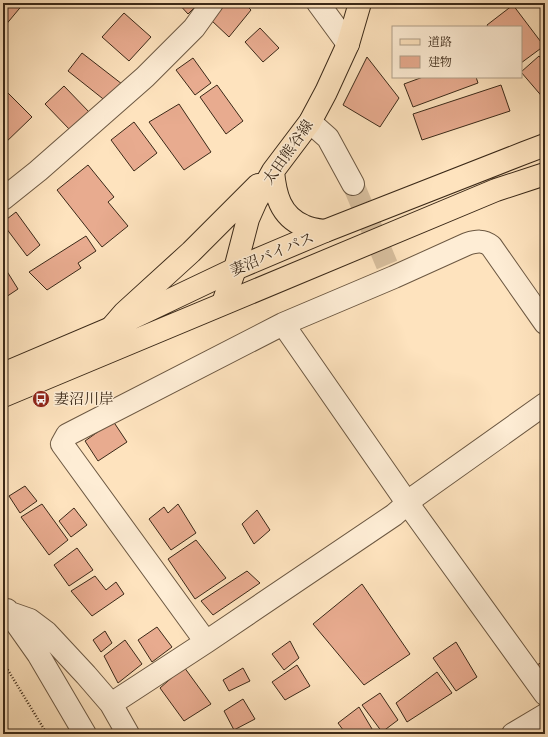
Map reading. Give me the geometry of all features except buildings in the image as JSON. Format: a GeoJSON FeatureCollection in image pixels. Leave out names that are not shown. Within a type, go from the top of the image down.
{"type":"FeatureCollection","features":[{"type":"Feature","properties":{"kind":"main road","name":"太田熊谷線"},"geometry":{"type":"LineString","coordinates":[[223,303],[235,269],[248,219],[256,201],[273,171],[310,122],[326,92],[348,44],[360,3]]}},
{"type":"Feature","properties":{"kind":"main road","name":"妻沼バイパス"},"geometry":{"type":"LineString","coordinates":[[3,374],[111,328],[235,269],[325,231],[545,146]]}},
{"type":"Feature","properties":{"kind":"main road"},"geometry":{"type":"LineString","coordinates":[[273,171],[275,190],[280,204],[288,216],[304,226],[325,231]]}},
{"type":"Feature","properties":{"kind":"main road"},"geometry":{"type":"LineString","coordinates":[[111,328],[124,313],[191,252],[273,171]]}},
{"type":"Feature","properties":{"kind":"main road","name":"妻沼バイパス"},"geometry":{"type":"LineString","coordinates":[[3,396],[496,190],[545,174]]}},
{"type":"Feature","properties":{"kind":"street"},"geometry":{"type":"LineString","coordinates":[[3,198],[38,172],[145,78],[194,28],[212,3]]}},
{"type":"Feature","properties":{"kind":"street"},"geometry":{"type":"LineString","coordinates":[[318,3],[348,44]]}},
{"type":"Feature","properties":{"kind":"street"},"geometry":{"type":"LineString","coordinates":[[310,122],[328,138],[354,184]]}},
{"type":"Feature","properties":{"kind":"street"},"geometry":{"type":"LineString","coordinates":[[206,642],[62,444],[67,436],[283,324],[390,271],[478,241],[486,242],[491,246],[545,323]]}},
{"type":"Feature","properties":{"kind":"street"},"geometry":{"type":"LineString","coordinates":[[283,324],[408,504],[545,694]]}},
{"type":"Feature","properties":{"kind":"street"},"geometry":{"type":"LineString","coordinates":[[111,704],[206,642],[394,515],[417,495],[545,404]]}},
{"type":"Feature","properties":{"kind":"street"},"geometry":{"type":"LineString","coordinates":[[6,608],[30,620],[46,632],[111,704],[128,734]]}},
{"type":"Feature","properties":{"kind":"street"},"geometry":{"type":"LineString","coordinates":[[6,608],[38,654],[85,734]]}},
{"type":"Feature","properties":{"kind":"street"},"geometry":{"type":"LineString","coordinates":[[513,734],[545,715]]}},
{"type":"Feature","properties":{"kind":"path"},"geometry":{"type":"LineString","coordinates":[[3,662],[47,734]]}},
{"type":"Feature","properties":{"kind":"tunnel"},"geometry":{"type":"LineString","coordinates":[[353,184],[387,265]]}},
{"type":"Feature","properties":{"kind":"place","name":"妻沼川岸"},"geometry":{"type":"Point","coordinates":[41,399]}}]}
